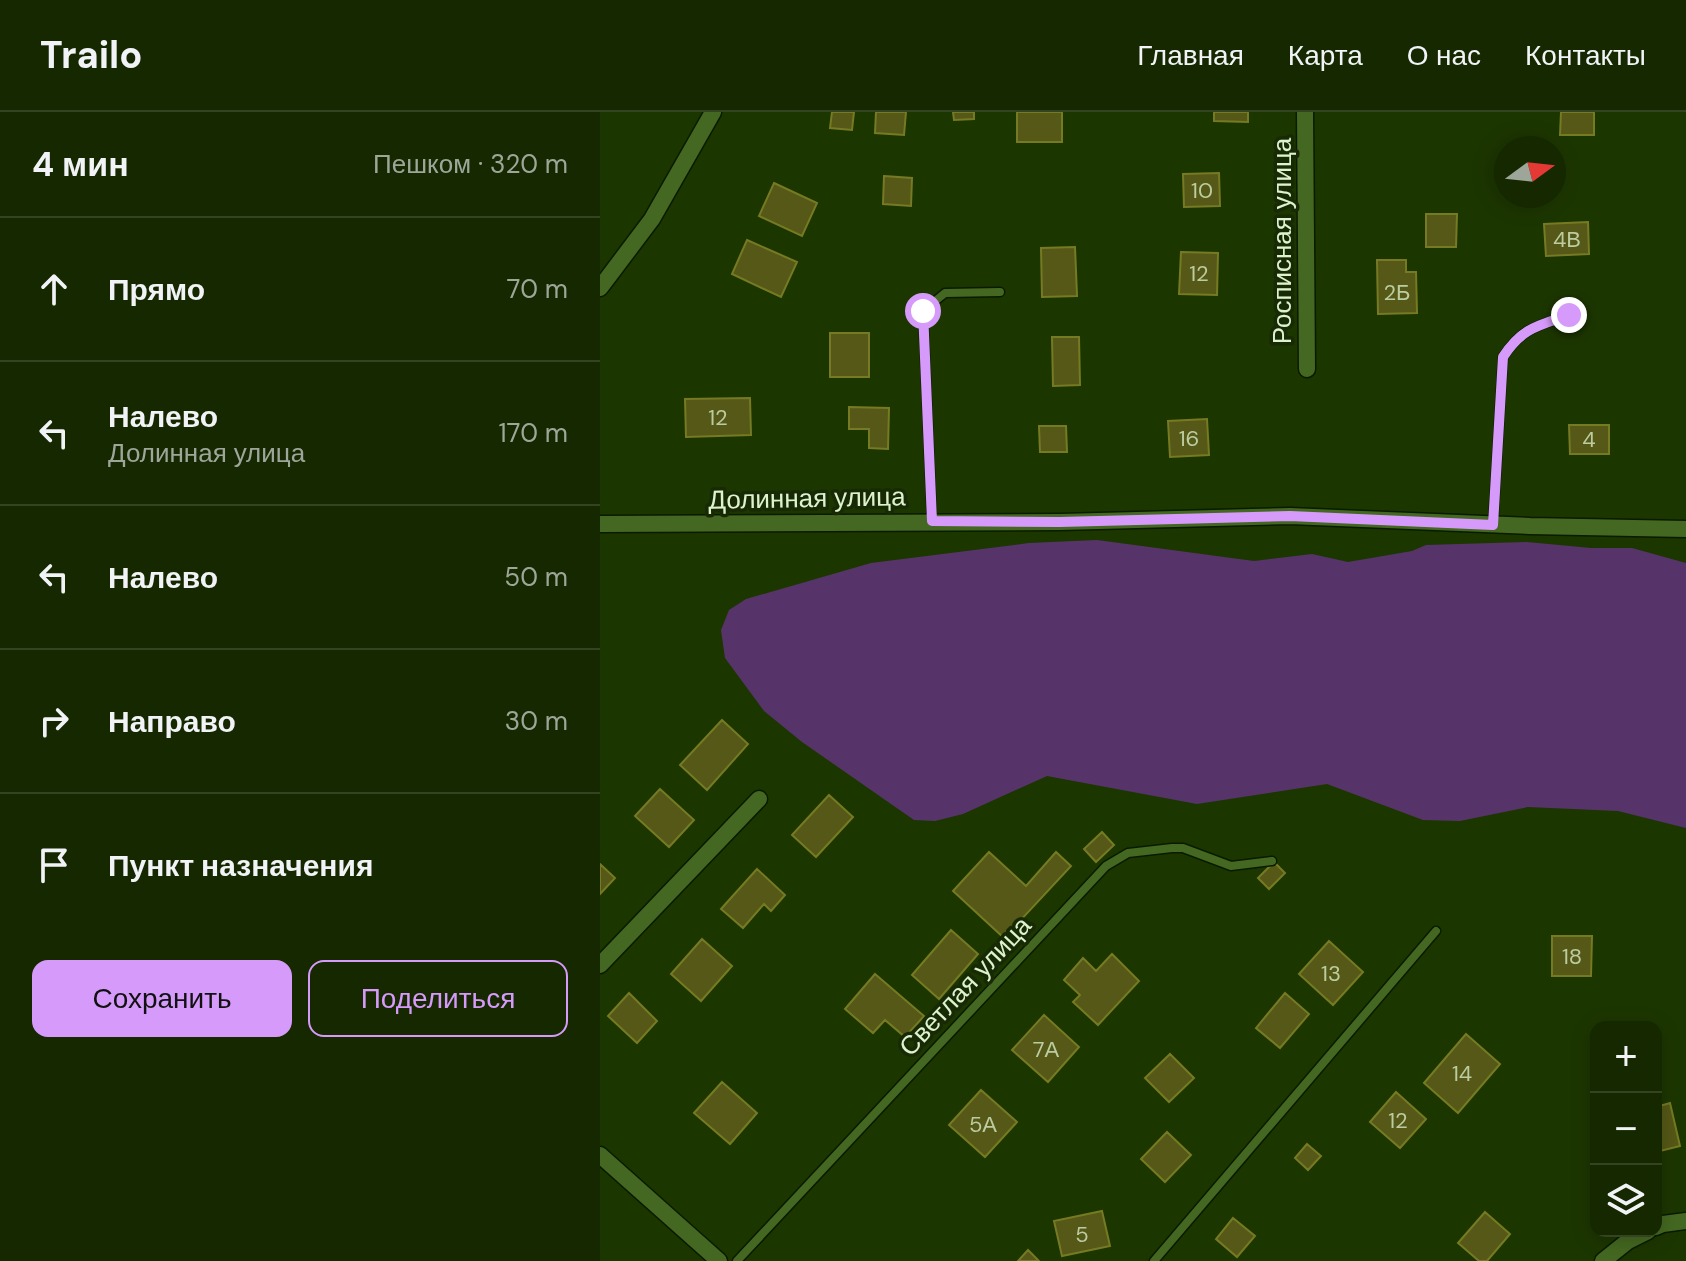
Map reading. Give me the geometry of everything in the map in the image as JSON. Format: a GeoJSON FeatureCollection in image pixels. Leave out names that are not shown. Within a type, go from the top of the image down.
{"type":"FeatureCollection","features":[{"type":"Feature","properties":{"kind":"street"},"geometry":{"type":"LineString","coordinates":[[600,288],[652,219],[713,112]]}},
{"type":"Feature","properties":{"kind":"street","name":"Росписная улица"},"geometry":{"type":"LineString","coordinates":[[1305,112],[1307,369]]}},
{"type":"Feature","properties":{"kind":"street","name":"Долинная улица"},"geometry":{"type":"LineString","coordinates":[[600,524],[1060,522],[1290,516],[1686,529]]}},
{"type":"Feature","properties":{"kind":"street"},"geometry":{"type":"LineString","coordinates":[[600,965],[759,799]]}},
{"type":"Feature","properties":{"kind":"street"},"geometry":{"type":"LineString","coordinates":[[600,1155],[719,1261]]}},
{"type":"Feature","properties":{"kind":"street"},"geometry":{"type":"LineString","coordinates":[[1662,1224],[1686,1221]]}},
{"type":"Feature","properties":{"kind":"street"},"geometry":{"type":"LineString","coordinates":[[1603,1261],[1636,1237]]}},
{"type":"Feature","properties":{"kind":"lane"},"geometry":{"type":"LineString","coordinates":[[932,521],[923,311],[945,293],[1000,292]]}},
{"type":"Feature","properties":{"kind":"lane"},"geometry":{"type":"LineString","coordinates":[[1493,525],[1503,357],[1515,338],[1535,326],[1569,315]]}},
{"type":"Feature","properties":{"kind":"lane","name":"Светлая улица"},"geometry":{"type":"LineString","coordinates":[[737,1261],[1106,866],[1128,853],[1172,848],[1183,848],[1231,866],[1272,861]]}},
{"type":"Feature","properties":{"kind":"lane"},"geometry":{"type":"LineString","coordinates":[[1154,1261],[1436,931]]}},
{"type":"Feature","properties":{"kind":"shaded area"},"geometry":{"type":"Polygon","coordinates":[[[1097,540],[1254,561],[1312,554],[1348,562],[1412,551],[1426,545],[1527,542],[1632,548],[1686,563],[1686,828],[1618,811],[1528,807],[1460,821],[1423,820],[1327,784],[1197,804],[1047,776],[963,814],[935,821],[914,820],[802,742],[764,711],[725,658],[721,630],[729,610],[746,599],[871,563],[1029,543],[1097,540]]]}},
{"type":"Feature","properties":{"kind":"building"},"geometry":{"type":"Polygon","coordinates":[[[832,112],[854,112],[852,130],[830,128],[832,112]]]}},
{"type":"Feature","properties":{"kind":"building"},"geometry":{"type":"Polygon","coordinates":[[[876,112],[906,112],[904,135],[875,133],[876,112]]]}},
{"type":"Feature","properties":{"kind":"building"},"geometry":{"type":"Polygon","coordinates":[[[953,112],[974,112],[974,119],[954,120],[953,112]]]}},
{"type":"Feature","properties":{"kind":"building"},"geometry":{"type":"Polygon","coordinates":[[[1017,112],[1062,112],[1062,142],[1017,142],[1017,112]]]}},
{"type":"Feature","properties":{"kind":"building"},"geometry":{"type":"Polygon","coordinates":[[[1214,112],[1248,112],[1248,122],[1214,121],[1214,112]]]}},
{"type":"Feature","properties":{"kind":"building"},"geometry":{"type":"Polygon","coordinates":[[[1561,112],[1594,112],[1594,135],[1560,135],[1561,112]]]}},
{"type":"Feature","properties":{"kind":"building"},"geometry":{"type":"Polygon","coordinates":[[[1219,173],[1220,206],[1184,207],[1183,174],[1219,173]]]}},
{"type":"Feature","properties":{"kind":"building"},"geometry":{"type":"Polygon","coordinates":[[[884,176],[912,178],[911,206],[883,204],[884,176]]]}},
{"type":"Feature","properties":{"kind":"building"},"geometry":{"type":"Polygon","coordinates":[[[774,183],[817,203],[802,236],[759,216],[774,183]]]}},
{"type":"Feature","properties":{"kind":"building"},"geometry":{"type":"Polygon","coordinates":[[[1426,214],[1457,214],[1456,247],[1426,247],[1426,214]]]}},
{"type":"Feature","properties":{"kind":"building"},"geometry":{"type":"Polygon","coordinates":[[[1588,222],[1589,254],[1546,256],[1544,224],[1588,222]]]}},
{"type":"Feature","properties":{"kind":"building"},"geometry":{"type":"Polygon","coordinates":[[[747,240],[797,262],[781,297],[732,274],[747,240]]]}},
{"type":"Feature","properties":{"kind":"building"},"geometry":{"type":"Polygon","coordinates":[[[1075,247],[1077,296],[1042,297],[1041,248],[1075,247]]]}},
{"type":"Feature","properties":{"kind":"building"},"geometry":{"type":"Polygon","coordinates":[[[1181,252],[1218,253],[1217,295],[1179,294],[1181,252]]]}},
{"type":"Feature","properties":{"kind":"building"},"geometry":{"type":"Polygon","coordinates":[[[1377,260],[1406,260],[1406,272],[1416,272],[1417,313],[1378,314],[1377,260]]]}},
{"type":"Feature","properties":{"kind":"building"},"geometry":{"type":"Polygon","coordinates":[[[830,333],[869,333],[869,377],[830,377],[830,333]]]}},
{"type":"Feature","properties":{"kind":"building"},"geometry":{"type":"Polygon","coordinates":[[[1052,337],[1079,337],[1080,385],[1053,386],[1052,337]]]}},
{"type":"Feature","properties":{"kind":"building"},"geometry":{"type":"Polygon","coordinates":[[[750,398],[751,435],[686,437],[685,399],[750,398]]]}},
{"type":"Feature","properties":{"kind":"building"},"geometry":{"type":"Polygon","coordinates":[[[849,407],[889,408],[888,449],[869,448],[869,429],[849,429],[849,407]]]}},
{"type":"Feature","properties":{"kind":"building"},"geometry":{"type":"Polygon","coordinates":[[[1207,419],[1209,455],[1170,457],[1168,421],[1207,419]]]}},
{"type":"Feature","properties":{"kind":"building"},"geometry":{"type":"Polygon","coordinates":[[[1569,425],[1609,425],[1609,454],[1570,454],[1569,425]]]}},
{"type":"Feature","properties":{"kind":"building"},"geometry":{"type":"Polygon","coordinates":[[[1039,426],[1066,426],[1067,452],[1040,452],[1039,426]]]}},
{"type":"Feature","properties":{"kind":"building"},"geometry":{"type":"Polygon","coordinates":[[[722,720],[748,744],[707,790],[680,765],[722,720]]]}},
{"type":"Feature","properties":{"kind":"building"},"geometry":{"type":"Polygon","coordinates":[[[660,789],[694,820],[669,847],[635,816],[660,789]]]}},
{"type":"Feature","properties":{"kind":"building"},"geometry":{"type":"Polygon","coordinates":[[[829,795],[853,817],[816,857],[792,835],[829,795]]]}},
{"type":"Feature","properties":{"kind":"building"},"geometry":{"type":"Polygon","coordinates":[[[1102,832],[1114,845],[1096,862],[1084,849],[1102,832]]]}},
{"type":"Feature","properties":{"kind":"building"},"geometry":{"type":"Polygon","coordinates":[[[989,852],[1026,886],[1056,852],[1071,866],[1004,938],[953,891],[989,852]]]}},
{"type":"Feature","properties":{"kind":"building"},"geometry":{"type":"Polygon","coordinates":[[[1274,862],[1285,873],[1269,889],[1258,878],[1274,862]]]}},
{"type":"Feature","properties":{"kind":"building"},"geometry":{"type":"Polygon","coordinates":[[[600,864],[615,878],[600,894],[600,864]]]}},
{"type":"Feature","properties":{"kind":"building"},"geometry":{"type":"Polygon","coordinates":[[[757,869],[785,895],[771,911],[764,904],[743,928],[721,909],[757,869]]]}},
{"type":"Feature","properties":{"kind":"building"},"geometry":{"type":"Polygon","coordinates":[[[951,930],[978,954],[939,999],[912,975],[951,930]]]}},
{"type":"Feature","properties":{"kind":"building"},"geometry":{"type":"Polygon","coordinates":[[[1552,936],[1592,936],[1591,976],[1552,976],[1552,936]]]}},
{"type":"Feature","properties":{"kind":"building"},"geometry":{"type":"Polygon","coordinates":[[[702,939],[732,966],[701,1001],[671,974],[702,939]]]}},
{"type":"Feature","properties":{"kind":"building"},"geometry":{"type":"Polygon","coordinates":[[[1329,941],[1363,972],[1333,1005],[1299,974],[1329,941]]]}},
{"type":"Feature","properties":{"kind":"building"},"geometry":{"type":"Polygon","coordinates":[[[1112,954],[1139,981],[1098,1025],[1073,1002],[1080,995],[1064,980],[1083,958],[1096,971],[1112,954]]]}},
{"type":"Feature","properties":{"kind":"building"},"geometry":{"type":"Polygon","coordinates":[[[875,974],[924,1016],[905,1037],[885,1020],[873,1033],[845,1009],[875,974]]]}},
{"type":"Feature","properties":{"kind":"building"},"geometry":{"type":"Polygon","coordinates":[[[629,993],[657,1021],[637,1043],[608,1016],[629,993]]]}},
{"type":"Feature","properties":{"kind":"building"},"geometry":{"type":"Polygon","coordinates":[[[1285,993],[1309,1014],[1280,1048],[1256,1028],[1285,993]]]}},
{"type":"Feature","properties":{"kind":"building"},"geometry":{"type":"Polygon","coordinates":[[[1044,1015],[1079,1047],[1048,1082],[1012,1050],[1044,1015]]]}},
{"type":"Feature","properties":{"kind":"building"},"geometry":{"type":"Polygon","coordinates":[[[1466,1034],[1500,1064],[1458,1113],[1424,1083],[1466,1034]]]}},
{"type":"Feature","properties":{"kind":"building"},"geometry":{"type":"Polygon","coordinates":[[[1170,1054],[1194,1078],[1169,1102],[1145,1078],[1170,1054]]]}},
{"type":"Feature","properties":{"kind":"building"},"geometry":{"type":"Polygon","coordinates":[[[722,1082],[757,1113],[730,1144],[694,1113],[722,1082]]]}},
{"type":"Feature","properties":{"kind":"building"},"geometry":{"type":"Polygon","coordinates":[[[981,1090],[1017,1122],[985,1157],[949,1125],[981,1090]]]}},
{"type":"Feature","properties":{"kind":"building"},"geometry":{"type":"Polygon","coordinates":[[[1396,1092],[1426,1119],[1400,1148],[1370,1122],[1396,1092]]]}},
{"type":"Feature","properties":{"kind":"building"},"geometry":{"type":"Polygon","coordinates":[[[1670,1103],[1680,1146],[1662,1150],[1662,1105],[1670,1103]]]}},
{"type":"Feature","properties":{"kind":"building"},"geometry":{"type":"Polygon","coordinates":[[[1167,1132],[1191,1155],[1165,1182],[1141,1159],[1167,1132]]]}},
{"type":"Feature","properties":{"kind":"building"},"geometry":{"type":"Polygon","coordinates":[[[1307,1144],[1321,1156],[1308,1170],[1295,1158],[1307,1144]]]}},
{"type":"Feature","properties":{"kind":"building"},"geometry":{"type":"Polygon","coordinates":[[[1102,1211],[1110,1246],[1062,1256],[1054,1221],[1102,1211]]]}},
{"type":"Feature","properties":{"kind":"building"},"geometry":{"type":"Polygon","coordinates":[[[1485,1212],[1510,1234],[1487,1261],[1479,1261],[1458,1243],[1485,1212]]]}},
{"type":"Feature","properties":{"kind":"building"},"geometry":{"type":"Polygon","coordinates":[[[1233,1218],[1255,1236],[1237,1257],[1216,1239],[1233,1218]]]}},
{"type":"Feature","properties":{"kind":"building"},"geometry":{"type":"Polygon","coordinates":[[[1028,1250],[1039,1261],[1018,1261],[1028,1250]]]}},
{"type":"Feature","properties":{"kind":"route"},"geometry":{"type":"LineString","coordinates":[[923,311],[932,521],[1060,522],[1290,516],[1493,525],[1503,357],[1515,338],[1535,326],[1569,315]]}}]}
